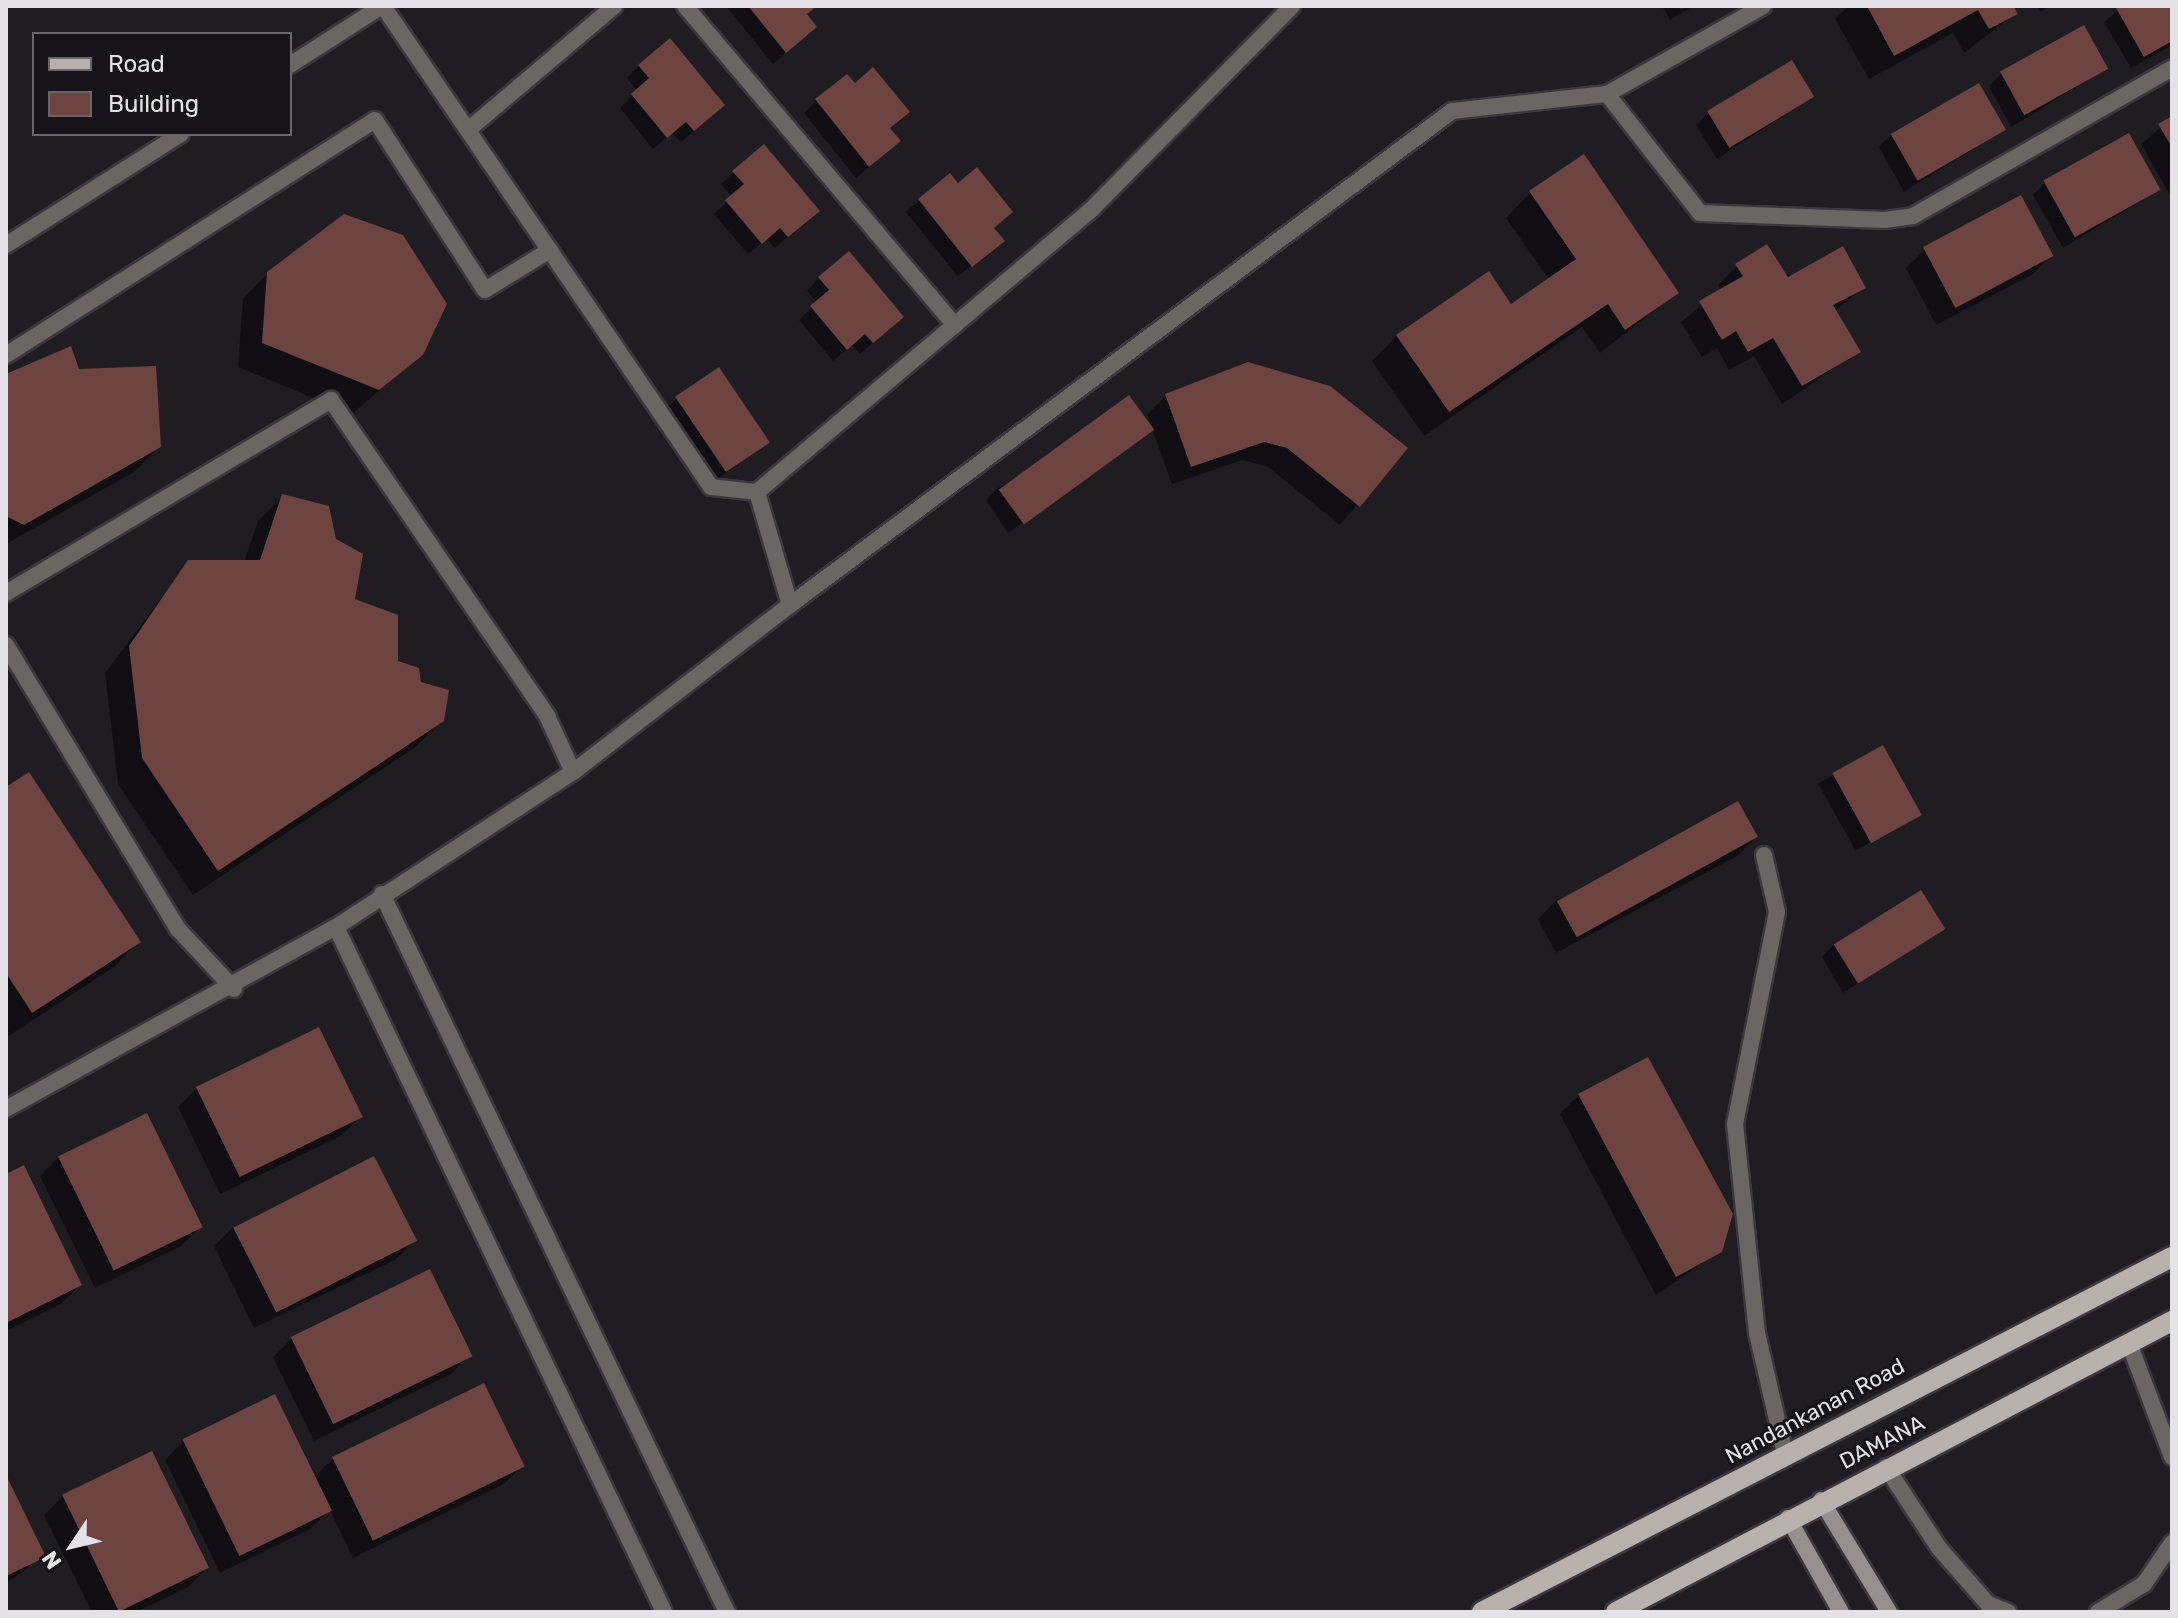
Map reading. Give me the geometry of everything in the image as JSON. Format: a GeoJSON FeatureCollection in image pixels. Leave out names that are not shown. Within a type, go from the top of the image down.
{"type":"FeatureCollection","features":[{"type":"Feature","properties":{"kind":"main road","name":"Nandankanan Road"},"geometry":{"type":"LineString","coordinates":[[1482,1612],[2172,1257]]}},
{"type":"Feature","properties":{"kind":"main road","name":"DAMANA"},"geometry":{"type":"LineString","coordinates":[[1616,1612],[1821,1500],[2172,1321]]}},
{"type":"Feature","properties":{"kind":"street"},"geometry":{"type":"LineString","coordinates":[[292,64],[383,6],[711,487],[757,492],[1091,210],[1292,6]]}},
{"type":"Feature","properties":{"kind":"street"},"geometry":{"type":"LineString","coordinates":[[468,130],[614,6]]}},
{"type":"Feature","properties":{"kind":"street"},"geometry":{"type":"LineString","coordinates":[[685,6],[955,325]]}},
{"type":"Feature","properties":{"kind":"street"},"geometry":{"type":"LineString","coordinates":[[6,1109],[234,989],[336,927],[382,894],[573,772],[790,605],[1452,111],[1607,94],[1763,6]]}},
{"type":"Feature","properties":{"kind":"street"},"geometry":{"type":"LineString","coordinates":[[1607,94],[1700,213],[1885,220],[1913,216],[2172,68]]}},
{"type":"Feature","properties":{"kind":"street"},"geometry":{"type":"LineString","coordinates":[[6,355],[375,120],[485,290],[550,250]]}},
{"type":"Feature","properties":{"kind":"street"},"geometry":{"type":"LineString","coordinates":[[6,245],[178,136]]}},
{"type":"Feature","properties":{"kind":"street"},"geometry":{"type":"LineString","coordinates":[[6,593],[331,400],[547,716],[573,772]]}},
{"type":"Feature","properties":{"kind":"street"},"geometry":{"type":"LineString","coordinates":[[757,492],[790,605]]}},
{"type":"Feature","properties":{"kind":"street"},"geometry":{"type":"LineString","coordinates":[[6,645],[178,929],[234,989]]}},
{"type":"Feature","properties":{"kind":"street"},"geometry":{"type":"LineString","coordinates":[[1764,855],[1777,912],[1735,1124],[1757,1333],[1785,1454]]}},
{"type":"Feature","properties":{"kind":"street"},"geometry":{"type":"LineString","coordinates":[[382,894],[727,1612]]}},
{"type":"Feature","properties":{"kind":"street"},"geometry":{"type":"LineString","coordinates":[[336,927],[664,1612]]}},
{"type":"Feature","properties":{"kind":"street"},"geometry":{"type":"LineString","coordinates":[[2129,1343],[2172,1457]]}},
{"type":"Feature","properties":{"kind":"street"},"geometry":{"type":"LineString","coordinates":[[1886,1467],[1939,1548],[1988,1604],[2008,1612]]}},
{"type":"Feature","properties":{"kind":"street"},"geometry":{"type":"LineString","coordinates":[[1821,1500],[1889,1612]]}},
{"type":"Feature","properties":{"kind":"street"},"geometry":{"type":"LineString","coordinates":[[1788,1518],[1841,1612]]}},
{"type":"Feature","properties":{"kind":"street"},"geometry":{"type":"LineString","coordinates":[[2098,1612],[2144,1584],[2172,1543]]}},
{"type":"Feature","properties":{"kind":"building"},"geometry":{"type":"Polygon","coordinates":[[[748,6],[817,6],[807,14],[817,27],[786,53],[748,6]]]}},
{"type":"Feature","properties":{"kind":"building"},"geometry":{"type":"Polygon","coordinates":[[[1867,6],[2013,6],[2018,14],[1989,29],[1978,10],[1894,56],[1867,6]]]}},
{"type":"Feature","properties":{"kind":"building"},"geometry":{"type":"Polygon","coordinates":[[[2172,6],[2172,41],[2144,57],[2116,8],[2172,6]]]}},
{"type":"Feature","properties":{"kind":"building"},"geometry":{"type":"Polygon","coordinates":[[[2084,25],[2108,69],[2024,115],[2000,72],[2084,25]]]}},
{"type":"Feature","properties":{"kind":"building"},"geometry":{"type":"Polygon","coordinates":[[[670,38],[725,105],[694,131],[686,122],[667,138],[631,94],[649,78],[638,65],[670,38]]]}},
{"type":"Feature","properties":{"kind":"building"},"geometry":{"type":"Polygon","coordinates":[[[1792,60],[1814,97],[1729,148],[1707,111],[1792,60]]]}},
{"type":"Feature","properties":{"kind":"building"},"geometry":{"type":"Polygon","coordinates":[[[873,67],[910,112],[890,128],[901,141],[869,167],[815,99],[847,74],[855,83],[873,67]]]}},
{"type":"Feature","properties":{"kind":"building"},"geometry":{"type":"Polygon","coordinates":[[[1979,83],[2006,130],[1918,181],[1891,134],[1979,83]]]}},
{"type":"Feature","properties":{"kind":"building"},"geometry":{"type":"Polygon","coordinates":[[[2172,116],[2172,147],[2158,124],[2172,116]]]}},
{"type":"Feature","properties":{"kind":"building"},"geometry":{"type":"Polygon","coordinates":[[[2129,133],[2161,190],[2075,237],[2043,181],[2129,133]]]}},
{"type":"Feature","properties":{"kind":"building"},"geometry":{"type":"Polygon","coordinates":[[[764,144],[820,211],[788,237],[780,228],[762,244],[725,200],[744,184],[732,171],[764,144]]]}},
{"type":"Feature","properties":{"kind":"building"},"geometry":{"type":"Polygon","coordinates":[[[1584,154],[1679,293],[1625,330],[1608,304],[1449,412],[1396,335],[1489,271],[1511,304],[1576,259],[1529,191],[1584,154]]]}},
{"type":"Feature","properties":{"kind":"building"},"geometry":{"type":"Polygon","coordinates":[[[977,167],[1013,212],[994,228],[1005,241],[972,267],[918,199],[950,173],[958,183],[977,167]]]}},
{"type":"Feature","properties":{"kind":"building"},"geometry":{"type":"Polygon","coordinates":[[[2021,195],[2053,256],[1955,308],[1923,247],[2021,195]]]}},
{"type":"Feature","properties":{"kind":"building"},"geometry":{"type":"Polygon","coordinates":[[[344,214],[403,235],[447,304],[423,355],[379,390],[262,343],[267,272],[344,214]]]}},
{"type":"Feature","properties":{"kind":"building"},"geometry":{"type":"Polygon","coordinates":[[[1767,244],[1788,277],[1843,246],[1866,288],[1833,305],[1861,352],[1802,386],[1773,338],[1748,352],[1736,331],[1722,340],[1699,301],[1743,276],[1735,264],[1767,244]]]}},
{"type":"Feature","properties":{"kind":"building"},"geometry":{"type":"Polygon","coordinates":[[[849,251],[904,317],[873,343],[865,334],[847,350],[810,306],[829,290],[818,277],[849,251]]]}},
{"type":"Feature","properties":{"kind":"building"},"geometry":{"type":"Polygon","coordinates":[[[71,346],[79,369],[156,366],[161,447],[24,525],[6,516],[6,374],[71,346]]]}},
{"type":"Feature","properties":{"kind":"building"},"geometry":{"type":"Polygon","coordinates":[[[1248,362],[1330,386],[1408,448],[1360,507],[1287,448],[1264,442],[1191,467],[1165,394],[1248,362]]]}},
{"type":"Feature","properties":{"kind":"building"},"geometry":{"type":"Polygon","coordinates":[[[719,367],[770,442],[726,472],[675,397],[719,367]]]}},
{"type":"Feature","properties":{"kind":"building"},"geometry":{"type":"Polygon","coordinates":[[[1129,395],[1154,430],[1024,524],[999,490],[1129,395]]]}},
{"type":"Feature","properties":{"kind":"building"},"geometry":{"type":"Polygon","coordinates":[[[282,494],[329,506],[336,539],[363,554],[355,599],[398,615],[398,661],[419,668],[421,682],[449,690],[444,721],[218,871],[142,758],[129,646],[188,560],[260,560],[282,494]]]}},
{"type":"Feature","properties":{"kind":"building"},"geometry":{"type":"Polygon","coordinates":[[[1883,745],[1922,815],[1871,843],[1832,773],[1883,745]]]}},
{"type":"Feature","properties":{"kind":"building"},"geometry":{"type":"Polygon","coordinates":[[[29,772],[141,942],[32,1013],[6,973],[6,787],[29,772]]]}},
{"type":"Feature","properties":{"kind":"building"},"geometry":{"type":"Polygon","coordinates":[[[1738,801],[1758,837],[1577,937],[1557,901],[1738,801]]]}},
{"type":"Feature","properties":{"kind":"building"},"geometry":{"type":"Polygon","coordinates":[[[1921,890],[1945,929],[1858,984],[1834,945],[1921,890]]]}},
{"type":"Feature","properties":{"kind":"building"},"geometry":{"type":"Polygon","coordinates":[[[319,1027],[363,1117],[240,1177],[196,1087],[319,1027]]]}},
{"type":"Feature","properties":{"kind":"building"},"geometry":{"type":"Polygon","coordinates":[[[1648,1057],[1733,1214],[1722,1252],[1676,1277],[1578,1094],[1648,1057]]]}},
{"type":"Feature","properties":{"kind":"building"},"geometry":{"type":"Polygon","coordinates":[[[147,1113],[203,1227],[114,1271],[58,1156],[147,1113]]]}},
{"type":"Feature","properties":{"kind":"building"},"geometry":{"type":"Polygon","coordinates":[[[374,1156],[417,1241],[276,1312],[233,1228],[374,1156]]]}},
{"type":"Feature","properties":{"kind":"building"},"geometry":{"type":"Polygon","coordinates":[[[24,1165],[82,1285],[6,1323],[6,1174],[24,1165]]]}},
{"type":"Feature","properties":{"kind":"building"},"geometry":{"type":"Polygon","coordinates":[[[430,1269],[473,1356],[333,1424],[291,1337],[430,1269]]]}},
{"type":"Feature","properties":{"kind":"building"},"geometry":{"type":"Polygon","coordinates":[[[484,1383],[525,1467],[373,1541],[332,1457],[484,1383]]]}},
{"type":"Feature","properties":{"kind":"building"},"geometry":{"type":"Polygon","coordinates":[[[275,1394],[332,1511],[239,1556],[182,1439],[275,1394]]]}},
{"type":"Feature","properties":{"kind":"building"},"geometry":{"type":"Polygon","coordinates":[[[152,1451],[209,1568],[119,1612],[62,1495],[152,1451]]]}},
{"type":"Feature","properties":{"kind":"building"},"geometry":{"type":"Polygon","coordinates":[[[6,1475],[46,1557],[6,1576],[6,1475]]]}}]}
